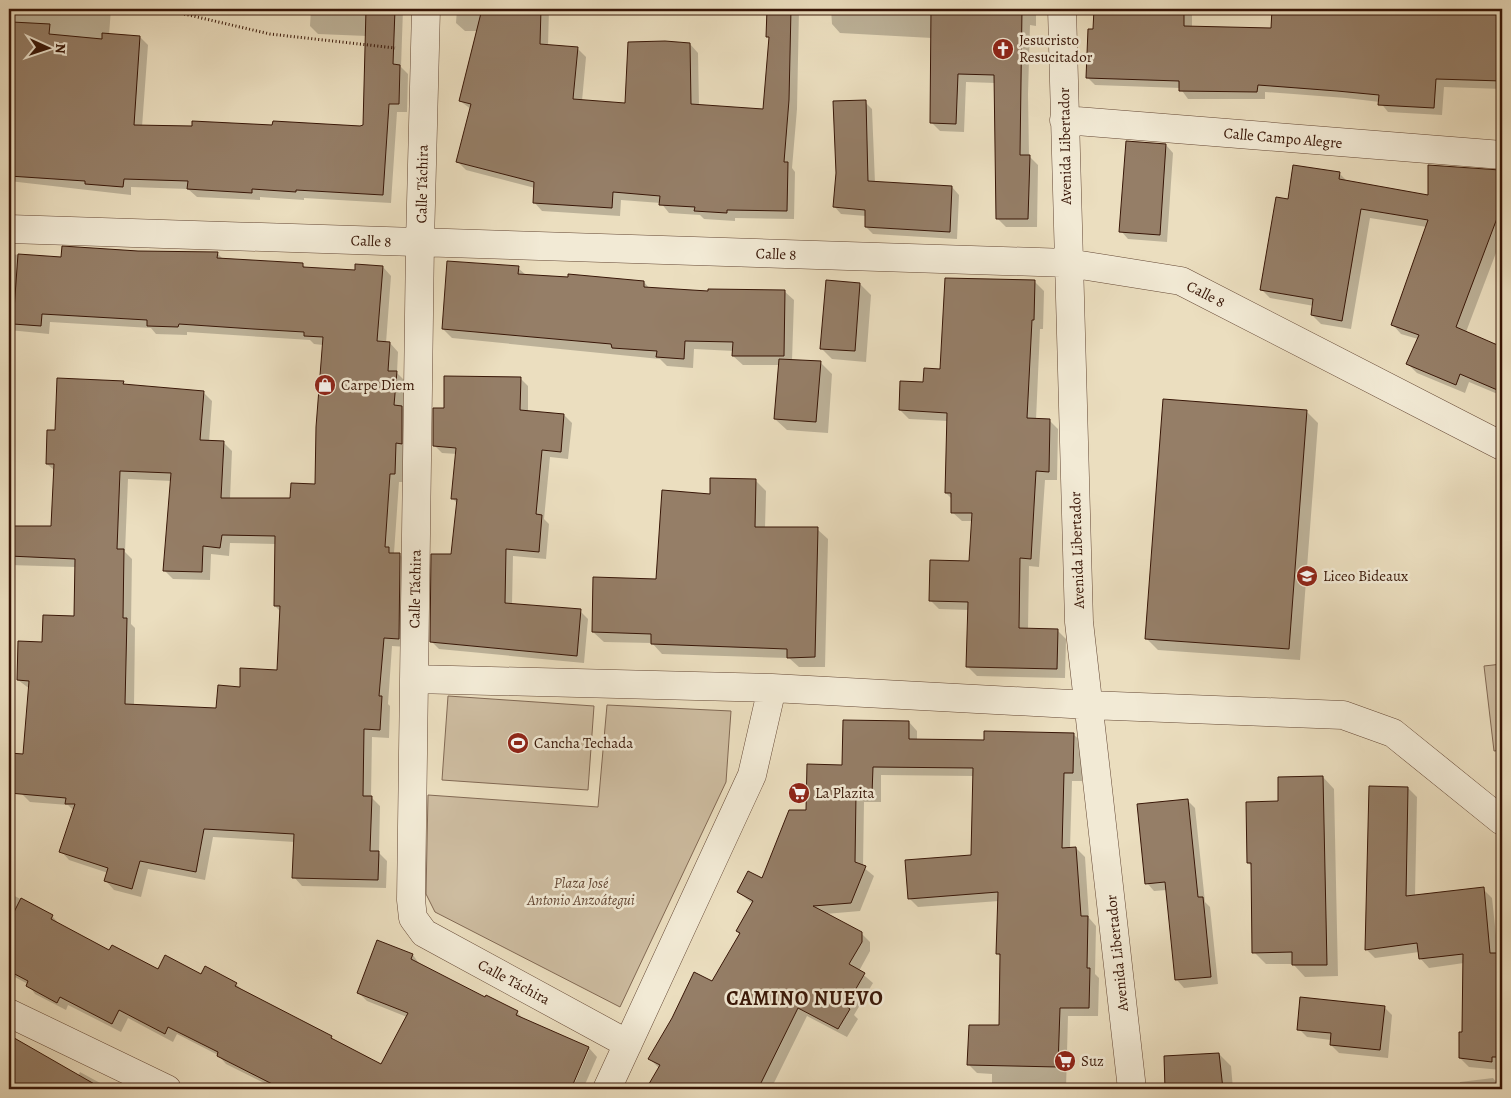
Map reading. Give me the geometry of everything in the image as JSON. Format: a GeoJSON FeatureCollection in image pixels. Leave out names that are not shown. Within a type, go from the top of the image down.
{"type":"FeatureCollection","features":[{"type":"Feature","properties":{"kind":"street","name":"Calle Táchira"},"geometry":{"type":"LineString","coordinates":[[426,9],[420,242],[411,900],[413,918],[424,934],[628,1044]]}},
{"type":"Feature","properties":{"kind":"street","name":"Avenida Libertador"},"geometry":{"type":"LineString","coordinates":[[1062,9],[1079,622],[1132,1089]]}},
{"type":"Feature","properties":{"kind":"street","name":"Calle Campo Alegre"},"geometry":{"type":"LineString","coordinates":[[1064,120],[1502,155]]}},
{"type":"Feature","properties":{"kind":"street","name":"Calle 8"},"geometry":{"type":"LineString","coordinates":[[9,229],[1068,264],[1181,281],[1502,446]]}},
{"type":"Feature","properties":{"kind":"street"},"geometry":{"type":"LineString","coordinates":[[414,679],[772,688],[1089,705],[1343,715],[1393,733],[1502,821]]}},
{"type":"Feature","properties":{"kind":"street"},"geometry":{"type":"LineString","coordinates":[[607,1089],[752,775],[772,688]]}},
{"type":"Feature","properties":{"kind":"street"},"geometry":{"type":"LineString","coordinates":[[9,1014],[167,1089]]}},
{"type":"Feature","properties":{"kind":"path"},"geometry":{"type":"LineString","coordinates":[[104,9],[180,13],[270,34],[425,52]]}},
{"type":"Feature","properties":{"kind":"green space"},"geometry":{"type":"Polygon","coordinates":[[[1502,664],[1502,750],[1494,751],[1484,666],[1502,664]]]}},
{"type":"Feature","properties":{"kind":"green space","name":"Cancha Techada"},"geometry":{"type":"Polygon","coordinates":[[[448,696],[594,706],[588,790],[442,780],[448,696]]]}},
{"type":"Feature","properties":{"kind":"green space","name":"Plaza José Antonio Anzoátegui"},"geometry":{"type":"Polygon","coordinates":[[[607,705],[731,711],[726,782],[620,1007],[435,912],[426,894],[428,795],[598,807],[607,705]]]}},
{"type":"Feature","properties":{"kind":"building"},"geometry":{"type":"Polygon","coordinates":[[[366,9],[395,9],[393,64],[400,65],[399,104],[389,104],[383,195],[296,190],[296,192],[252,189],[252,193],[187,189],[188,181],[124,179],[123,187],[85,184],[85,181],[9,176],[9,65],[12,22],[50,24],[49,34],[102,39],[102,33],[140,36],[134,125],[192,126],[192,121],[272,125],[273,121],[360,126],[363,125],[366,9]]]}},
{"type":"Feature","properties":{"kind":"building"},"geometry":{"type":"Polygon","coordinates":[[[482,9],[541,9],[540,44],[578,47],[573,99],[625,103],[628,42],[665,41],[690,43],[691,104],[763,109],[769,37],[766,37],[767,9],[791,9],[789,100],[784,162],[788,162],[787,211],[727,210],[727,213],[694,211],[695,207],[659,205],[660,196],[613,192],[612,208],[533,203],[534,182],[456,162],[471,104],[459,101],[482,9]]]}},
{"type":"Feature","properties":{"kind":"building"},"geometry":{"type":"Polygon","coordinates":[[[931,9],[1022,9],[1020,155],[1030,155],[1028,219],[996,219],[994,75],[958,74],[956,124],[930,123],[931,9]]]}},
{"type":"Feature","properties":{"kind":"building"},"geometry":{"type":"Polygon","coordinates":[[[1094,9],[1184,9],[1184,26],[1271,28],[1272,9],[1502,9],[1502,81],[1436,79],[1434,108],[1378,105],[1379,95],[1337,91],[1258,85],[1257,92],[1179,91],[1179,81],[1086,78],[1088,29],[1093,29],[1094,9]]]}},
{"type":"Feature","properties":{"kind":"building"},"geometry":{"type":"Polygon","coordinates":[[[866,100],[868,181],[952,186],[950,232],[865,227],[865,210],[833,207],[836,173],[833,101],[866,100]]]}},
{"type":"Feature","properties":{"kind":"building"},"geometry":{"type":"Polygon","coordinates":[[[1126,141],[1166,144],[1160,235],[1119,232],[1126,141]]]}},
{"type":"Feature","properties":{"kind":"building"},"geometry":{"type":"Polygon","coordinates":[[[1293,165],[1340,172],[1339,179],[1428,195],[1428,165],[1500,170],[1499,213],[1456,327],[1502,347],[1502,392],[1460,374],[1456,385],[1406,364],[1419,335],[1391,325],[1428,220],[1361,209],[1342,321],[1311,315],[1313,299],[1260,290],[1276,197],[1288,199],[1293,165]]]}},
{"type":"Feature","properties":{"kind":"building"},"geometry":{"type":"Polygon","coordinates":[[[62,246],[138,251],[218,252],[217,258],[303,263],[303,267],[355,270],[355,264],[383,266],[377,341],[390,342],[388,371],[397,371],[394,405],[402,406],[402,444],[396,443],[395,474],[390,474],[385,547],[389,547],[389,553],[400,553],[399,639],[384,638],[379,696],[382,696],[380,730],[364,729],[363,796],[372,796],[370,851],[379,851],[378,880],[292,878],[294,834],[204,829],[196,872],[140,861],[132,889],[104,881],[108,868],[59,852],[75,804],[65,804],[66,798],[9,793],[9,753],[23,754],[29,681],[17,680],[18,641],[42,642],[43,615],[74,616],[75,559],[9,556],[9,526],[51,526],[54,464],[46,464],[47,430],[55,430],[57,378],[124,381],[123,384],[204,391],[200,440],[224,441],[221,498],[290,498],[291,483],[315,484],[316,427],[323,337],[304,336],[304,332],[179,324],[178,327],[147,326],[147,320],[42,314],[41,326],[13,324],[18,254],[61,257],[62,246]],[[120,471],[117,549],[124,549],[123,618],[127,618],[125,704],[216,708],[218,685],[240,687],[240,668],[277,670],[280,606],[274,606],[275,536],[222,535],[220,548],[203,546],[202,572],[163,571],[171,473],[120,471]]]}},
{"type":"Feature","properties":{"kind":"building"},"geometry":{"type":"Polygon","coordinates":[[[447,261],[519,266],[518,274],[568,277],[568,274],[644,281],[644,287],[708,291],[708,289],[785,290],[784,356],[732,356],[733,342],[685,341],[684,359],[656,357],[657,351],[612,348],[611,344],[442,329],[447,261]]]}},
{"type":"Feature","properties":{"kind":"building"},"geometry":{"type":"Polygon","coordinates":[[[945,278],[1035,280],[1027,418],[1050,419],[1049,472],[1036,471],[1031,559],[1020,558],[1019,628],[1058,629],[1057,669],[966,667],[968,602],[929,601],[930,560],[969,561],[972,513],[951,513],[951,493],[945,493],[947,413],[899,410],[900,381],[923,382],[924,368],[940,369],[945,278]]]}},
{"type":"Feature","properties":{"kind":"building"},"geometry":{"type":"Polygon","coordinates":[[[826,280],[860,283],[855,351],[820,349],[826,280]]]}},
{"type":"Feature","properties":{"kind":"building"},"geometry":{"type":"Polygon","coordinates":[[[779,359],[821,361],[816,422],[774,419],[779,359]]]}},
{"type":"Feature","properties":{"kind":"building"},"geometry":{"type":"Polygon","coordinates":[[[444,376],[521,377],[520,410],[564,414],[561,452],[542,450],[536,514],[542,515],[539,552],[506,549],[505,603],[581,609],[577,656],[430,642],[431,554],[451,554],[457,499],[451,499],[456,448],[433,446],[433,408],[444,408],[444,376]]]}},
{"type":"Feature","properties":{"kind":"building"},"geometry":{"type":"Polygon","coordinates":[[[1163,399],[1307,410],[1289,649],[1145,639],[1163,399]]]}},
{"type":"Feature","properties":{"kind":"building"},"geometry":{"type":"Polygon","coordinates":[[[710,478],[756,479],[755,527],[818,527],[815,657],[787,658],[787,649],[651,644],[651,634],[592,632],[593,577],[656,579],[662,490],[710,494],[710,478]]]}},
{"type":"Feature","properties":{"kind":"building"},"geometry":{"type":"Polygon","coordinates":[[[843,720],[909,721],[909,739],[984,740],[984,731],[1074,733],[1073,773],[1064,773],[1062,848],[1076,847],[1081,916],[1088,916],[1087,968],[1090,968],[1089,1008],[1060,1008],[1058,1067],[967,1065],[969,1025],[999,1025],[1000,954],[996,954],[998,892],[908,899],[905,860],[971,855],[973,768],[873,767],[872,794],[856,794],[855,862],[866,866],[851,903],[813,906],[862,932],[862,942],[849,964],[865,973],[846,1006],[850,1009],[838,1029],[798,1008],[758,1089],[646,1089],[660,1065],[648,1059],[672,1018],[694,972],[712,981],[740,933],[736,931],[753,901],[737,892],[748,871],[762,878],[789,810],[806,810],[807,764],[842,765],[843,720]]]}},
{"type":"Feature","properties":{"kind":"building"},"geometry":{"type":"Polygon","coordinates":[[[1323,776],[1327,965],[1292,965],[1292,952],[1252,953],[1251,863],[1247,863],[1246,802],[1278,801],[1278,777],[1323,776]]]}},
{"type":"Feature","properties":{"kind":"building"},"geometry":{"type":"Polygon","coordinates":[[[1369,786],[1408,787],[1406,896],[1484,887],[1490,953],[1502,953],[1502,1057],[1492,1057],[1492,1062],[1459,1058],[1459,1032],[1462,1032],[1463,954],[1419,959],[1417,943],[1365,950],[1369,786]]]}},
{"type":"Feature","properties":{"kind":"building"},"geometry":{"type":"Polygon","coordinates":[[[1188,799],[1198,897],[1203,897],[1211,977],[1175,980],[1165,882],[1145,884],[1137,804],[1188,799]]]}},
{"type":"Feature","properties":{"kind":"building"},"geometry":{"type":"Polygon","coordinates":[[[21,898],[53,915],[51,919],[109,950],[112,945],[158,969],[165,955],[201,974],[205,966],[237,983],[235,986],[332,1036],[331,1038],[381,1064],[408,1013],[357,993],[377,940],[413,954],[411,959],[485,997],[486,995],[518,1011],[516,1015],[589,1047],[571,1089],[282,1089],[217,1056],[218,1052],[168,1027],[165,1034],[119,1010],[112,1024],[60,997],[57,1003],[26,986],[28,981],[9,971],[9,922],[21,898]]]}},
{"type":"Feature","properties":{"kind":"building"},"geometry":{"type":"Polygon","coordinates":[[[1300,997],[1385,1006],[1380,1050],[1330,1045],[1331,1033],[1297,1030],[1300,997]]]}},
{"type":"Feature","properties":{"kind":"building"},"geometry":{"type":"Polygon","coordinates":[[[9,1035],[103,1089],[9,1089],[9,1035]]]}},
{"type":"Feature","properties":{"kind":"building"},"geometry":{"type":"Polygon","coordinates":[[[1219,1053],[1223,1089],[1165,1089],[1164,1056],[1219,1053]]]}},
{"type":"Feature","properties":{"kind":"place","name":"Jesucristo Resucitador"},"geometry":{"type":"Point","coordinates":[1003,49]}},
{"type":"Feature","properties":{"kind":"place","name":"Carpe Diem"},"geometry":{"type":"Point","coordinates":[325,385]}},
{"type":"Feature","properties":{"kind":"place","name":"Liceo Bideaux"},"geometry":{"type":"Point","coordinates":[1307,576]}},
{"type":"Feature","properties":{"kind":"place","name":"Cancha Techada"},"geometry":{"type":"Point","coordinates":[518,743]}},
{"type":"Feature","properties":{"kind":"place","name":"La Plazita"},"geometry":{"type":"Point","coordinates":[799,793]}},
{"type":"Feature","properties":{"kind":"place","name":"Suz"},"geometry":{"type":"Point","coordinates":[1065,1061]}},
{"type":"Feature","properties":{"kind":"district","name":"CAMINO NUEVO"},"geometry":{"type":"Point","coordinates":[805,998]}}]}
